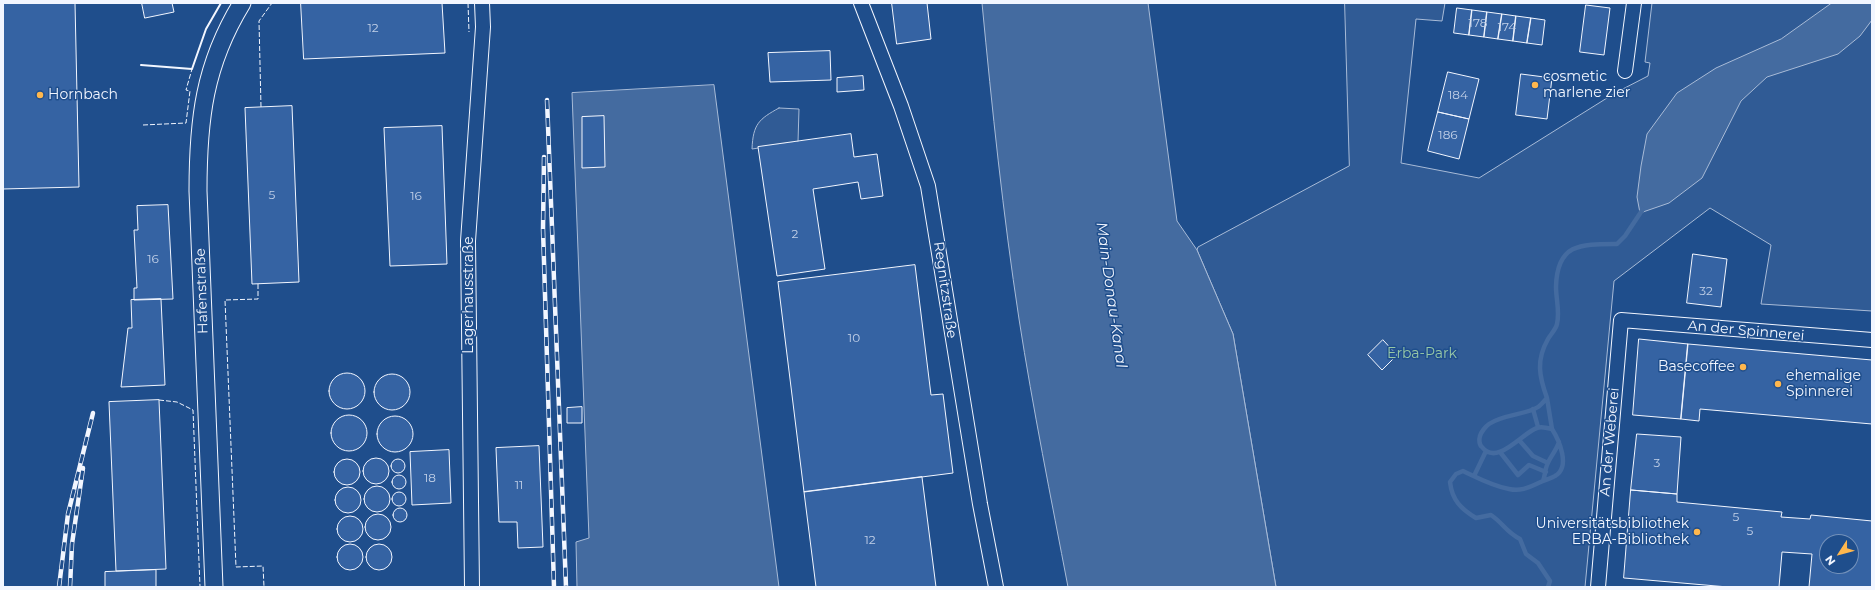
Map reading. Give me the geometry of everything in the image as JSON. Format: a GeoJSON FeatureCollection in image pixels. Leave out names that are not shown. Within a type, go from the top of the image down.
{"type":"FeatureCollection","features":[{"type":"Feature","properties":{"kind":"street","name":"Hafenstraße"},"geometry":{"type":"LineString","coordinates":[[214,587],[198,191],[198,147],[203,103],[214,60],[227,27],[242,3]]}},
{"type":"Feature","properties":{"kind":"street","name":"Lagerhausstraße"},"geometry":{"type":"LineString","coordinates":[[472,587],[468,241],[483,27],[482,3]]}},
{"type":"Feature","properties":{"kind":"street","name":"Regnitzstraße"},"geometry":{"type":"LineString","coordinates":[[860,3],[904,113],[928,186],[980,504],[996,587]]}},
{"type":"Feature","properties":{"kind":"street"},"geometry":{"type":"LineString","coordinates":[[1625,71],[1634,3]]}},
{"type":"Feature","properties":{"kind":"street","name":"An der Spinnerei"},"geometry":{"type":"LineString","coordinates":[[1621,320],[1872,340]]}},
{"type":"Feature","properties":{"kind":"street","name":"An der Weberei"},"geometry":{"type":"LineString","coordinates":[[1598,587],[1621,320]]}},
{"type":"Feature","properties":{"kind":"green space","name":"Erba-Park"},"geometry":{"type":"Polygon","coordinates":[[[1345,3],[1445,3],[1442,21],[1416,19],[1401,163],[1479,178],[1615,93],[1648,76],[1650,63],[1645,62],[1652,3],[1872,3],[1872,311],[1761,304],[1771,245],[1710,208],[1614,281],[1585,587],[1276,587],[1233,334],[1197,250],[1198,247],[1349,166],[1345,3]]]}},
{"type":"Feature","properties":{"kind":"green space"},"geometry":{"type":"Polygon","coordinates":[[[779,108],[799,109],[798,142],[752,149],[754,134],[758,123],[779,108]]]}},
{"type":"Feature","properties":{"kind":"water","name":"Main-Donau-Kanal"},"geometry":{"type":"Polygon","coordinates":[[[982,3],[1148,3],[1177,221],[1197,250],[1233,334],[1276,587],[1068,587],[1024,353],[998,161],[982,3]]]}},
{"type":"Feature","properties":{"kind":"water"},"geometry":{"type":"Polygon","coordinates":[[[1832,3],[1872,3],[1872,20],[1860,36],[1838,54],[1767,77],[1741,101],[1702,178],[1669,203],[1640,213],[1637,197],[1647,134],[1677,93],[1716,68],[1781,39],[1832,3]]]}},
{"type":"Feature","properties":{"kind":"water"},"geometry":{"type":"Polygon","coordinates":[[[714,85],[779,587],[577,587],[576,542],[589,538],[572,93],[714,85]]]}},
{"type":"Feature","properties":{"kind":"building","name":"Hornbach"},"geometry":{"type":"Polygon","coordinates":[[[3,3],[75,3],[79,187],[3,189],[3,3]]]}},
{"type":"Feature","properties":{"kind":"building"},"geometry":{"type":"Polygon","coordinates":[[[142,3],[172,3],[174,12],[145,18],[142,3]]]}},
{"type":"Feature","properties":{"kind":"building"},"geometry":{"type":"Polygon","coordinates":[[[301,3],[442,3],[445,53],[304,59],[301,3]]]}},
{"type":"Feature","properties":{"kind":"building"},"geometry":{"type":"Polygon","coordinates":[[[892,3],[927,3],[931,39],[897,44],[892,3]]]}},
{"type":"Feature","properties":{"kind":"building"},"geometry":{"type":"Polygon","coordinates":[[[1586,5],[1610,8],[1604,55],[1580,52],[1586,5]]]}},
{"type":"Feature","properties":{"kind":"building"},"geometry":{"type":"Polygon","coordinates":[[[1457,8],[1472,10],[1469,35],[1454,33],[1457,8]]]}},
{"type":"Feature","properties":{"kind":"building"},"geometry":{"type":"Polygon","coordinates":[[[1472,10],[1487,12],[1484,37],[1469,35],[1472,10]]]}},
{"type":"Feature","properties":{"kind":"building"},"geometry":{"type":"Polygon","coordinates":[[[1487,12],[1502,14],[1498,39],[1484,37],[1487,12]]]}},
{"type":"Feature","properties":{"kind":"building"},"geometry":{"type":"Polygon","coordinates":[[[1502,14],[1516,16],[1513,41],[1498,39],[1502,14]]]}},
{"type":"Feature","properties":{"kind":"building"},"geometry":{"type":"Polygon","coordinates":[[[1516,16],[1531,18],[1527,43],[1513,41],[1516,16]]]}},
{"type":"Feature","properties":{"kind":"building"},"geometry":{"type":"Polygon","coordinates":[[[1531,18],[1545,20],[1542,45],[1527,43],[1531,18]]]}},
{"type":"Feature","properties":{"kind":"building"},"geometry":{"type":"Polygon","coordinates":[[[830,51],[831,80],[770,82],[768,53],[830,51]]]}},
{"type":"Feature","properties":{"kind":"building"},"geometry":{"type":"Polygon","coordinates":[[[1448,72],[1479,79],[1469,119],[1438,112],[1448,72]]]}},
{"type":"Feature","properties":{"kind":"building"},"geometry":{"type":"Polygon","coordinates":[[[1521,74],[1552,78],[1547,119],[1516,115],[1521,74]]]}},
{"type":"Feature","properties":{"kind":"building"},"geometry":{"type":"Polygon","coordinates":[[[863,76],[864,90],[837,92],[837,78],[863,76]]]}},
{"type":"Feature","properties":{"kind":"building"},"geometry":{"type":"Polygon","coordinates":[[[292,106],[299,282],[252,284],[245,108],[292,106]]]}},
{"type":"Feature","properties":{"kind":"building"},"geometry":{"type":"Polygon","coordinates":[[[1438,112],[1469,119],[1459,159],[1428,151],[1438,112]]]}},
{"type":"Feature","properties":{"kind":"building"},"geometry":{"type":"Polygon","coordinates":[[[604,116],[605,167],[582,168],[582,117],[604,116]]]}},
{"type":"Feature","properties":{"kind":"building"},"geometry":{"type":"Polygon","coordinates":[[[442,126],[447,264],[390,266],[384,128],[442,126]]]}},
{"type":"Feature","properties":{"kind":"building"},"geometry":{"type":"Polygon","coordinates":[[[851,134],[854,157],[877,154],[883,196],[861,199],[858,182],[813,189],[825,269],[777,276],[758,147],[851,134]]]}},
{"type":"Feature","properties":{"kind":"building"},"geometry":{"type":"Polygon","coordinates":[[[168,205],[173,299],[134,300],[134,288],[137,288],[134,230],[138,230],[137,206],[168,205]]]}},
{"type":"Feature","properties":{"kind":"building"},"geometry":{"type":"Polygon","coordinates":[[[1693,254],[1727,259],[1721,307],[1687,303],[1693,254]]]}},
{"type":"Feature","properties":{"kind":"building"},"geometry":{"type":"Polygon","coordinates":[[[915,265],[931,395],[943,394],[953,473],[804,492],[778,282],[915,265]]]}},
{"type":"Feature","properties":{"kind":"building"},"geometry":{"type":"Polygon","coordinates":[[[161,299],[165,385],[121,387],[128,328],[132,328],[131,300],[161,299]]]}},
{"type":"Feature","properties":{"kind":"building"},"geometry":{"type":"Polygon","coordinates":[[[1639,339],[1688,344],[1681,419],[1633,415],[1639,339]]]}},
{"type":"Feature","properties":{"kind":"building"},"geometry":{"type":"Polygon","coordinates":[[[1383,340],[1397,355],[1382,370],[1368,355],[1383,340]]]}},
{"type":"Feature","properties":{"kind":"building","name":"ehemalige Spinnerei"},"geometry":{"type":"Polygon","coordinates":[[[1688,344],[1872,360],[1872,424],[1700,409],[1699,421],[1681,419],[1688,344]]]}},
{"type":"Feature","properties":{"kind":"building"},"geometry":{"type":"Polygon","coordinates":[[[350,373],[360,378],[364,384],[364,398],[360,404],[354,408],[344,409],[334,404],[330,398],[329,388],[334,378],[340,374],[350,373]]]}},
{"type":"Feature","properties":{"kind":"building"},"geometry":{"type":"Polygon","coordinates":[[[395,374],[405,379],[409,385],[409,399],[405,405],[399,409],[389,410],[379,405],[375,399],[374,389],[379,379],[385,375],[395,374]]]}},
{"type":"Feature","properties":{"kind":"building"},"geometry":{"type":"Polygon","coordinates":[[[159,400],[166,569],[116,571],[109,402],[159,400]]]}},
{"type":"Feature","properties":{"kind":"building"},"geometry":{"type":"Polygon","coordinates":[[[582,407],[582,423],[567,423],[567,408],[582,407]]]}},
{"type":"Feature","properties":{"kind":"building"},"geometry":{"type":"Polygon","coordinates":[[[352,415],[362,420],[366,426],[366,440],[362,446],[356,450],[346,451],[336,446],[332,440],[331,430],[336,420],[342,416],[352,415]]]}},
{"type":"Feature","properties":{"kind":"building"},"geometry":{"type":"Polygon","coordinates":[[[398,416],[408,421],[412,427],[412,441],[408,447],[402,451],[392,452],[382,447],[378,441],[377,431],[382,421],[388,417],[398,416]]]}},
{"type":"Feature","properties":{"kind":"building"},"geometry":{"type":"Polygon","coordinates":[[[1637,434],[1681,437],[1677,494],[1631,490],[1637,434]]]}},
{"type":"Feature","properties":{"kind":"building"},"geometry":{"type":"Polygon","coordinates":[[[539,446],[543,547],[518,548],[517,522],[499,522],[496,448],[539,446]]]}},
{"type":"Feature","properties":{"kind":"building"},"geometry":{"type":"Polygon","coordinates":[[[449,450],[451,503],[412,505],[410,452],[449,450]]]}},
{"type":"Feature","properties":{"kind":"building"},"geometry":{"type":"Polygon","coordinates":[[[376,458],[385,462],[389,471],[385,480],[376,484],[367,480],[363,471],[367,462],[376,458]]]}},
{"type":"Feature","properties":{"kind":"building"},"geometry":{"type":"Polygon","coordinates":[[[347,459],[356,463],[360,472],[356,481],[347,485],[338,481],[334,472],[338,463],[347,459]]]}},
{"type":"Feature","properties":{"kind":"building"},"geometry":{"type":"Polygon","coordinates":[[[398,459],[403,461],[405,466],[403,471],[398,473],[393,471],[391,466],[393,461],[398,459]]]}},
{"type":"Feature","properties":{"kind":"building"},"geometry":{"type":"Polygon","coordinates":[[[399,475],[404,477],[406,482],[404,487],[399,489],[394,487],[392,482],[394,477],[399,475]]]}},
{"type":"Feature","properties":{"kind":"building"},"geometry":{"type":"Polygon","coordinates":[[[922,477],[936,587],[816,587],[804,492],[922,477]]]}},
{"type":"Feature","properties":{"kind":"building"},"geometry":{"type":"Polygon","coordinates":[[[377,486],[386,490],[390,499],[386,508],[377,512],[368,508],[364,499],[368,490],[377,486]]]}},
{"type":"Feature","properties":{"kind":"building"},"geometry":{"type":"Polygon","coordinates":[[[348,487],[357,491],[361,500],[357,509],[348,513],[339,509],[335,500],[339,491],[348,487]]]}},
{"type":"Feature","properties":{"kind":"building"},"geometry":{"type":"Polygon","coordinates":[[[1631,490],[1677,494],[1677,502],[1782,512],[1781,517],[1810,519],[1811,515],[1872,521],[1872,587],[1809,587],[1812,554],[1782,552],[1779,587],[1728,587],[1624,578],[1631,490]]]}},
{"type":"Feature","properties":{"kind":"building"},"geometry":{"type":"Polygon","coordinates":[[[399,492],[404,494],[406,499],[404,504],[399,506],[394,504],[392,499],[394,494],[399,492]]]}},
{"type":"Feature","properties":{"kind":"building"},"geometry":{"type":"Polygon","coordinates":[[[400,508],[405,510],[407,515],[405,520],[400,522],[395,520],[393,515],[395,510],[400,508]]]}},
{"type":"Feature","properties":{"kind":"building"},"geometry":{"type":"Polygon","coordinates":[[[378,514],[387,518],[391,527],[387,536],[378,540],[369,536],[365,527],[369,518],[378,514]]]}},
{"type":"Feature","properties":{"kind":"building"},"geometry":{"type":"Polygon","coordinates":[[[350,516],[359,520],[363,529],[359,538],[350,542],[341,538],[337,529],[341,520],[350,516]]]}},
{"type":"Feature","properties":{"kind":"building"},"geometry":{"type":"Polygon","coordinates":[[[350,544],[359,548],[363,557],[359,566],[350,570],[341,566],[337,557],[341,548],[350,544]]]}},
{"type":"Feature","properties":{"kind":"building"},"geometry":{"type":"Polygon","coordinates":[[[379,544],[388,548],[392,557],[388,566],[379,570],[370,566],[366,557],[370,548],[379,544]]]}},
{"type":"Feature","properties":{"kind":"building"},"geometry":{"type":"Polygon","coordinates":[[[156,570],[156,587],[105,587],[105,572],[156,570]]]}},
{"type":"Feature","properties":{"kind":"waterway"},"geometry":{"type":"LineString","coordinates":[[1548,587],[1550,581],[1538,563],[1526,554],[1520,539],[1491,515],[1476,518],[1466,511],[1455,499],[1450,482],[1456,474],[1463,471],[1485,482],[1509,489],[1519,490],[1555,476],[1560,472],[1563,460],[1562,453],[1558,440],[1552,429],[1539,427],[1502,451],[1495,453],[1488,452],[1481,446],[1479,439],[1481,433],[1489,424],[1501,418],[1533,410],[1547,398],[1542,382],[1540,361],[1544,347],[1557,324],[1557,273],[1566,254],[1573,249],[1582,246],[1617,244],[1625,236],[1643,209]]}},
{"type":"Feature","properties":{"kind":"waterway"},"geometry":{"type":"LineString","coordinates":[[1547,398],[1552,429]]}},
{"type":"Feature","properties":{"kind":"waterway"},"geometry":{"type":"LineString","coordinates":[[1533,409],[1538,427]]}},
{"type":"Feature","properties":{"kind":"waterway"},"geometry":{"type":"LineString","coordinates":[[1519,440],[1533,456],[1548,463]]}},
{"type":"Feature","properties":{"kind":"waterway"},"geometry":{"type":"LineString","coordinates":[[1543,481],[1547,465],[1559,442]]}},
{"type":"Feature","properties":{"kind":"waterway"},"geometry":{"type":"LineString","coordinates":[[1474,476],[1486,451]]}},
{"type":"Feature","properties":{"kind":"waterway"},"geometry":{"type":"LineString","coordinates":[[1500,452],[1518,475],[1529,465],[1546,472]]}},
{"type":"Feature","properties":{"kind":"railway"},"geometry":{"type":"LineString","coordinates":[[547,100],[566,587]]}},
{"type":"Feature","properties":{"kind":"railway"},"geometry":{"type":"LineString","coordinates":[[544,157],[543,229],[554,587]]}},
{"type":"Feature","properties":{"kind":"railway"},"geometry":{"type":"LineString","coordinates":[[59,587],[68,514],[93,413]]}},
{"type":"Feature","properties":{"kind":"railway"},"geometry":{"type":"LineString","coordinates":[[70,587],[72,544],[83,468]]}},
{"type":"Feature","properties":{"kind":"fence"},"geometry":{"type":"LineString","coordinates":[[261,107],[259,21],[272,3]]}},
{"type":"Feature","properties":{"kind":"fence"},"geometry":{"type":"LineString","coordinates":[[468,3],[469,32]]}},
{"type":"Feature","properties":{"kind":"fence"},"geometry":{"type":"LineString","coordinates":[[143,125],[186,123],[190,91],[186,90],[192,69]]}},
{"type":"Feature","properties":{"kind":"fence"},"geometry":{"type":"LineString","coordinates":[[258,284],[258,299],[225,300],[236,567],[263,566],[264,587]]}},
{"type":"Feature","properties":{"kind":"fence"},"geometry":{"type":"LineString","coordinates":[[159,400],[177,402],[193,410],[200,587]]}},
{"type":"Feature","properties":{"kind":"wall"},"geometry":{"type":"LineString","coordinates":[[141,65],[192,69],[206,29],[221,3]]}},
{"type":"Feature","properties":{"kind":"place","name":"cosmetic marlene zier"},"geometry":{"type":"Point","coordinates":[1535,85]}},
{"type":"Feature","properties":{"kind":"place","name":"Hornbach"},"geometry":{"type":"Point","coordinates":[40,95]}},
{"type":"Feature","properties":{"kind":"place","name":"Basecoffee"},"geometry":{"type":"Point","coordinates":[1743,367]}},
{"type":"Feature","properties":{"kind":"place","name":"ehemalige Spinnerei"},"geometry":{"type":"Point","coordinates":[1778,384]}},
{"type":"Feature","properties":{"kind":"place","name":"Universitätsbibliothek ERBA-Bibliothek"},"geometry":{"type":"Point","coordinates":[1697,532]}}]}
